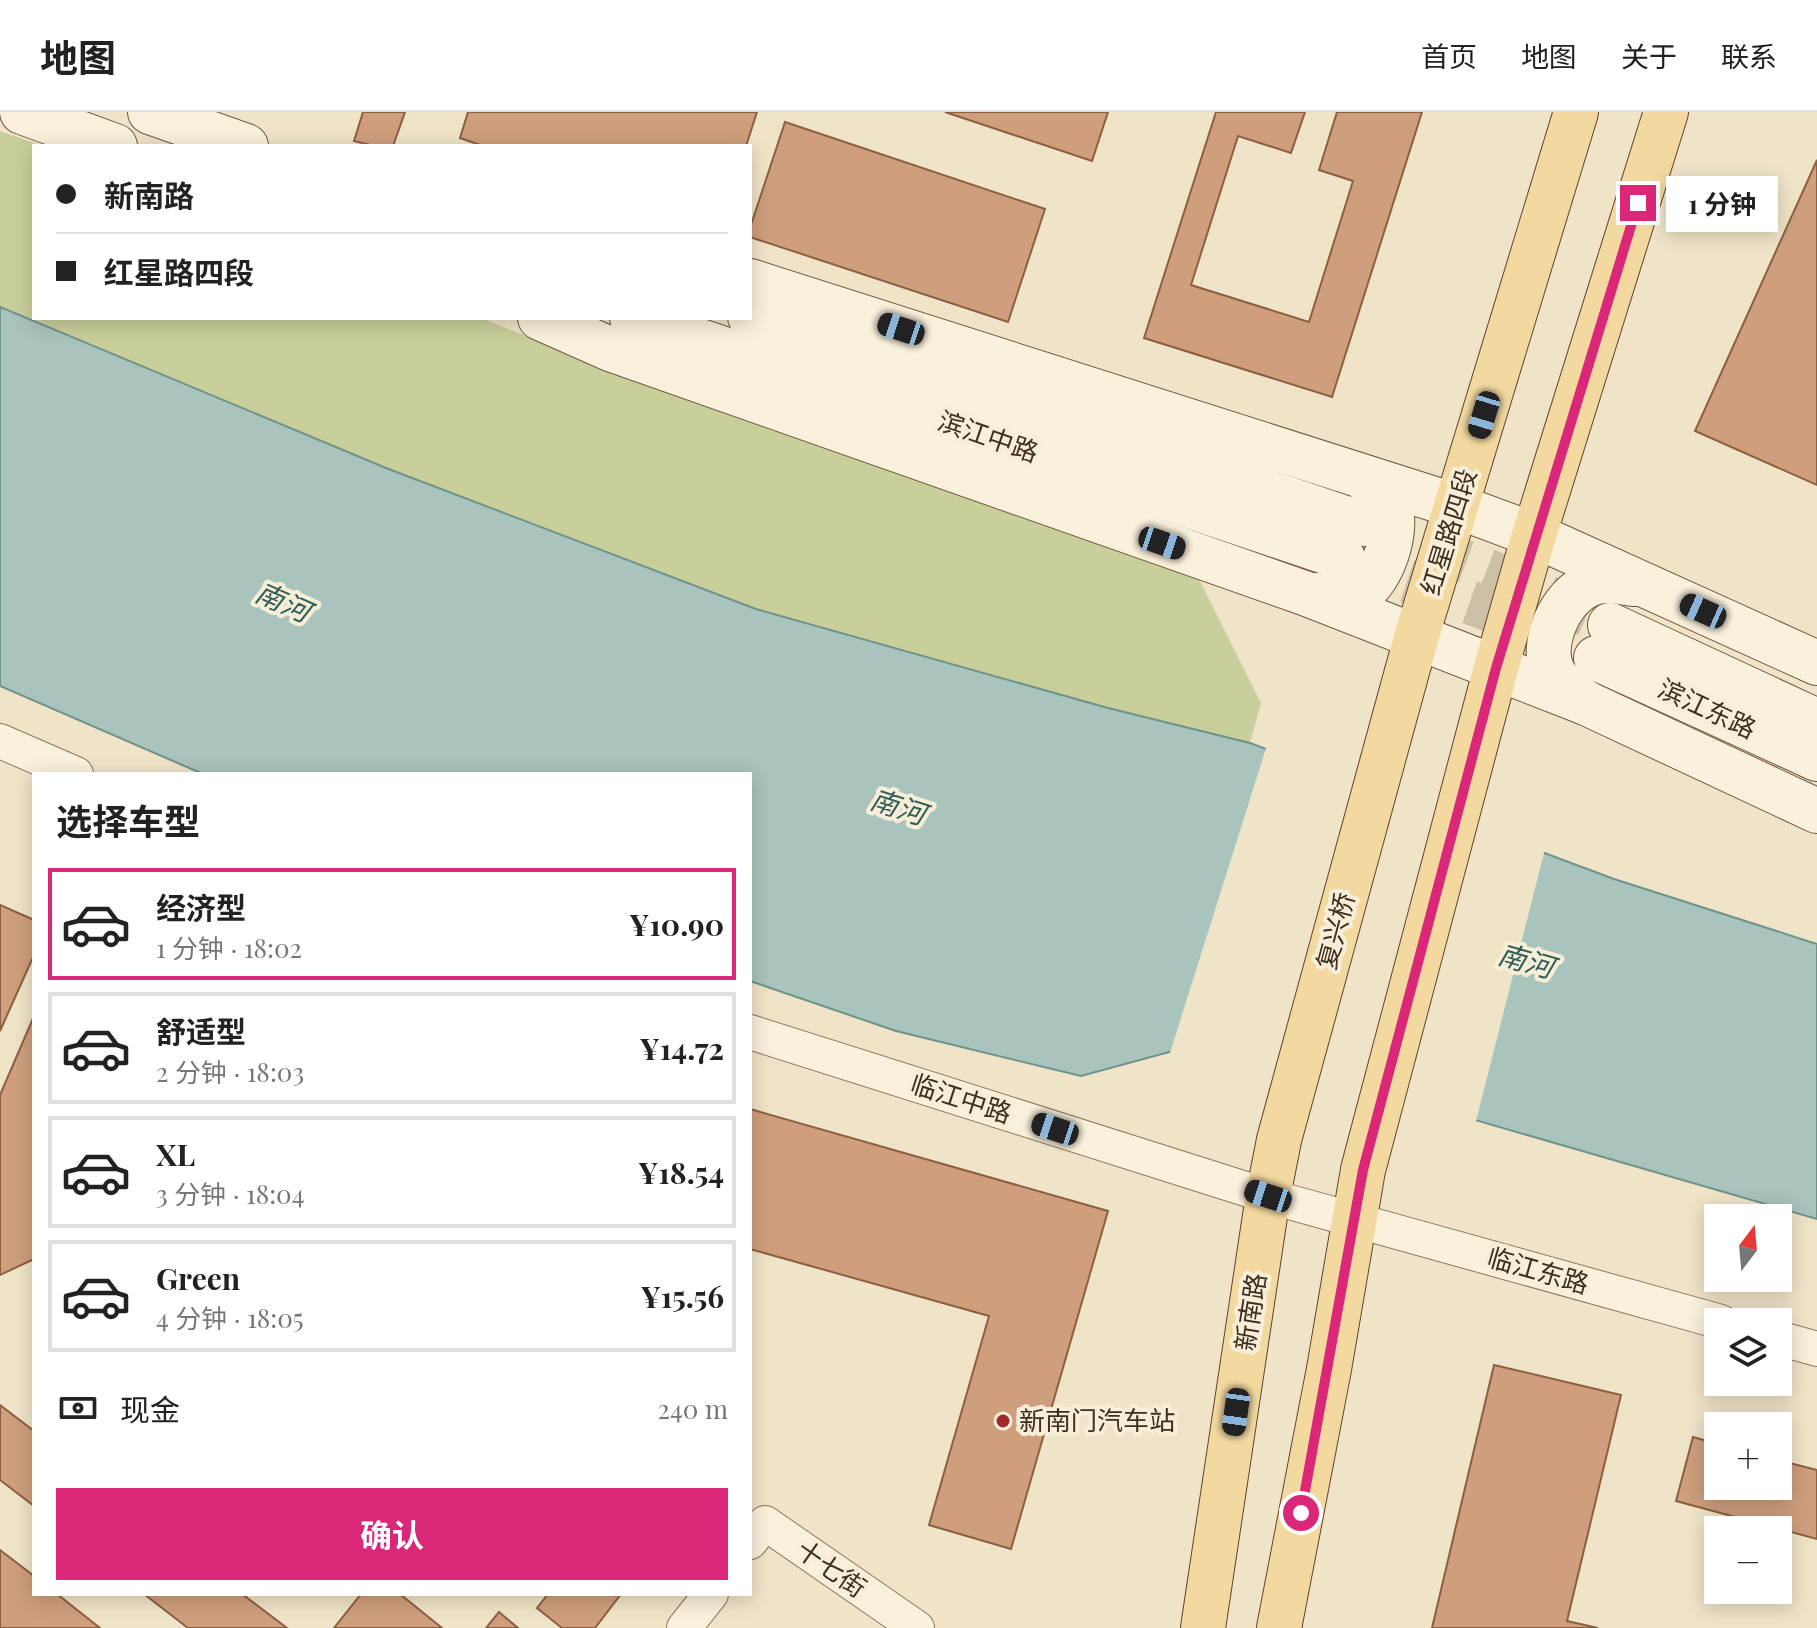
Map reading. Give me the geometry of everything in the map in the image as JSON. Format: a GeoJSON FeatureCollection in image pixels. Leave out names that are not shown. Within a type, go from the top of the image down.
{"type":"FeatureCollection","features":[{"type":"Feature","properties":{"kind":"main road"},"geometry":{"type":"LineString","coordinates":[[22,112],[110,144]]}},
{"type":"Feature","properties":{"kind":"main road"},"geometry":{"type":"LineString","coordinates":[[150,112],[240,144]]}},
{"type":"Feature","properties":{"kind":"main road","name":"红星路四段"},"geometry":{"type":"LineString","coordinates":[[1392,723],[1576,112]]}},
{"type":"Feature","properties":{"kind":"main road"},"geometry":{"type":"LineString","coordinates":[[1279,1628],[1363,1170],[1473,748],[1534,535],[1666,112]]}},
{"type":"Feature","properties":{"kind":"main road"},"geometry":{"type":"LineString","coordinates":[[752,282],[1456,506],[1534,535],[1817,663]]}},
{"type":"Feature","properties":{"kind":"main road","name":"滨江中路"},"geometry":{"type":"LineString","coordinates":[[638,320],[1353,541],[752,318]]}},
{"type":"Feature","properties":{"kind":"main road"},"geometry":{"type":"LineString","coordinates":[[545,320],[610,349],[1417,635],[1586,703],[1817,811]]}},
{"type":"Feature","properties":{"kind":"main road"},"geometry":{"type":"LineString","coordinates":[[1307,594],[1350,598],[1371,586],[1384,561],[1393,520],[1386,497],[1354,474]]}},
{"type":"Feature","properties":{"kind":"main road"},"geometry":{"type":"LineString","coordinates":[[1586,703],[1563,686],[1551,667],[1550,638],[1565,604],[1581,588],[1600,581],[1645,585]]}},
{"type":"Feature","properties":{"kind":"main road","name":"滨江东路"},"geometry":{"type":"LineString","coordinates":[[1817,721],[1603,641],[1817,759]]}},
{"type":"Feature","properties":{"kind":"main road","name":"复兴桥"},"geometry":{"type":"LineString","coordinates":[[1279,1140],[1392,723]]}},
{"type":"Feature","properties":{"kind":"main road","name":"新南路"},"geometry":{"type":"LineString","coordinates":[[1203,1628],[1279,1140]]}},
{"type":"Feature","properties":{"kind":"street"},"geometry":{"type":"LineString","coordinates":[[1,746],[71,772]]}},
{"type":"Feature","properties":{"kind":"street","name":"临江中路"},"geometry":{"type":"LineString","coordinates":[[752,1033],[1268,1196],[1355,1220]]}},
{"type":"Feature","properties":{"kind":"street","name":"临江东路"},"geometry":{"type":"LineString","coordinates":[[1355,1220],[1704,1317]]}},
{"type":"Feature","properties":{"kind":"street"},"geometry":{"type":"LineString","coordinates":[[1792,1342],[1817,1349]]}},
{"type":"Feature","properties":{"kind":"street","name":"十七街"},"geometry":{"type":"LineString","coordinates":[[752,1539],[765,1523],[917,1628]]}},
{"type":"Feature","properties":{"kind":"street"},"geometry":{"type":"LineString","coordinates":[[684,1628],[709,1596]]}},
{"type":"Feature","properties":{"kind":"green space"},"geometry":{"type":"Polygon","coordinates":[[[0,131],[37,144],[32,144],[32,320],[486,320],[646,383],[1194,569],[1261,703],[1250,743],[1108,708],[756,609],[386,468],[0,307],[0,131]]]}},
{"type":"Feature","properties":{"kind":"water","name":"南河"},"geometry":{"type":"Polygon","coordinates":[[[0,307],[386,468],[756,609],[1108,708],[1250,743],[1614,879],[1817,944],[1817,1219],[1792,1212],[1792,1204],[1765,1204],[1206,1042],[1081,1076],[896,1031],[752,982],[752,772],[198,772],[0,686],[0,307]]]}},
{"type":"Feature","properties":{"kind":"pier"},"geometry":{"type":"Polygon","coordinates":[[[1267,745],[1545,849],[1475,1125],[1206,1046],[1169,1056],[1267,745]]]}},
{"type":"Feature","properties":{"kind":"building"},"geometry":{"type":"Polygon","coordinates":[[[363,112],[405,112],[394,144],[354,141],[363,112]]]}},
{"type":"Feature","properties":{"kind":"building"},"geometry":{"type":"Polygon","coordinates":[[[468,112],[757,112],[747,144],[477,144],[460,138],[468,112]]]}},
{"type":"Feature","properties":{"kind":"building"},"geometry":{"type":"Polygon","coordinates":[[[945,112],[1108,112],[1092,161],[945,112]]]}},
{"type":"Feature","properties":{"kind":"building"},"geometry":{"type":"Polygon","coordinates":[[[1216,112],[1305,112],[1291,153],[1238,136],[1191,285],[1309,322],[1353,181],[1319,170],[1337,112],[1422,112],[1332,397],[1144,338],[1216,112]]]}},
{"type":"Feature","properties":{"kind":"building"},"geometry":{"type":"Polygon","coordinates":[[[785,122],[1045,209],[1008,322],[752,238],[752,222],[785,122]]]}},
{"type":"Feature","properties":{"kind":"building"},"geometry":{"type":"Polygon","coordinates":[[[1817,160],[1817,485],[1695,431],[1817,160]]]}},
{"type":"Feature","properties":{"kind":"building"},"geometry":{"type":"Polygon","coordinates":[[[0,905],[32,919],[32,959],[0,1031],[0,905]]]}},
{"type":"Feature","properties":{"kind":"building"},"geometry":{"type":"Polygon","coordinates":[[[32,1021],[32,1260],[0,1275],[0,1095],[32,1021]]]}},
{"type":"Feature","properties":{"kind":"building","name":"新南门汽车站"},"geometry":{"type":"Polygon","coordinates":[[[752,1110],[1108,1211],[1011,1549],[929,1525],[989,1316],[752,1250],[752,1110]]]}},
{"type":"Feature","properties":{"kind":"building"},"geometry":{"type":"Polygon","coordinates":[[[1494,1365],[1621,1395],[1567,1621],[1598,1628],[1432,1628],[1494,1365]]]}},
{"type":"Feature","properties":{"kind":"building"},"geometry":{"type":"Polygon","coordinates":[[[0,1405],[32,1429],[32,1504],[0,1480],[0,1405]]]}},
{"type":"Feature","properties":{"kind":"building"},"geometry":{"type":"Polygon","coordinates":[[[1693,1437],[1704,1440],[1704,1500],[1792,1500],[1792,1464],[1817,1470],[1817,1539],[1792,1532],[1792,1516],[1732,1516],[1676,1501],[1693,1437]]]}},
{"type":"Feature","properties":{"kind":"building"},"geometry":{"type":"Polygon","coordinates":[[[0,1550],[32,1574],[32,1596],[60,1596],[100,1628],[0,1628],[0,1550]]]}},
{"type":"Feature","properties":{"kind":"building"},"geometry":{"type":"Polygon","coordinates":[[[147,1596],[245,1596],[287,1628],[188,1628],[147,1596]]]}},
{"type":"Feature","properties":{"kind":"building"},"geometry":{"type":"Polygon","coordinates":[[[359,1596],[402,1596],[442,1628],[334,1628],[359,1596]]]}},
{"type":"Feature","properties":{"kind":"building"},"geometry":{"type":"Polygon","coordinates":[[[546,1596],[619,1596],[595,1628],[562,1628],[537,1608],[546,1596]]]}},
{"type":"Feature","properties":{"kind":"building"},"geometry":{"type":"Polygon","coordinates":[[[499,1612],[518,1628],[486,1628],[499,1612]]]}},
{"type":"Feature","properties":{"kind":"tunnel"},"geometry":{"type":"LineString","coordinates":[[1363,524],[1491,572],[1610,625]]}},
{"type":"Feature","properties":{"kind":"tunnel"},"geometry":{"type":"LineString","coordinates":[[1345,559],[1480,606],[1596,658]]}},
{"type":"Feature","properties":{"kind":"place","name":"新南门汽车站"},"geometry":{"type":"Point","coordinates":[1003,1421]}},
{"type":"Feature","properties":{"kind":"route"},"geometry":{"type":"LineString","coordinates":[[1301,1513],[1363,1170],[1496,668],[1534,535],[1638,203]]}}]}
